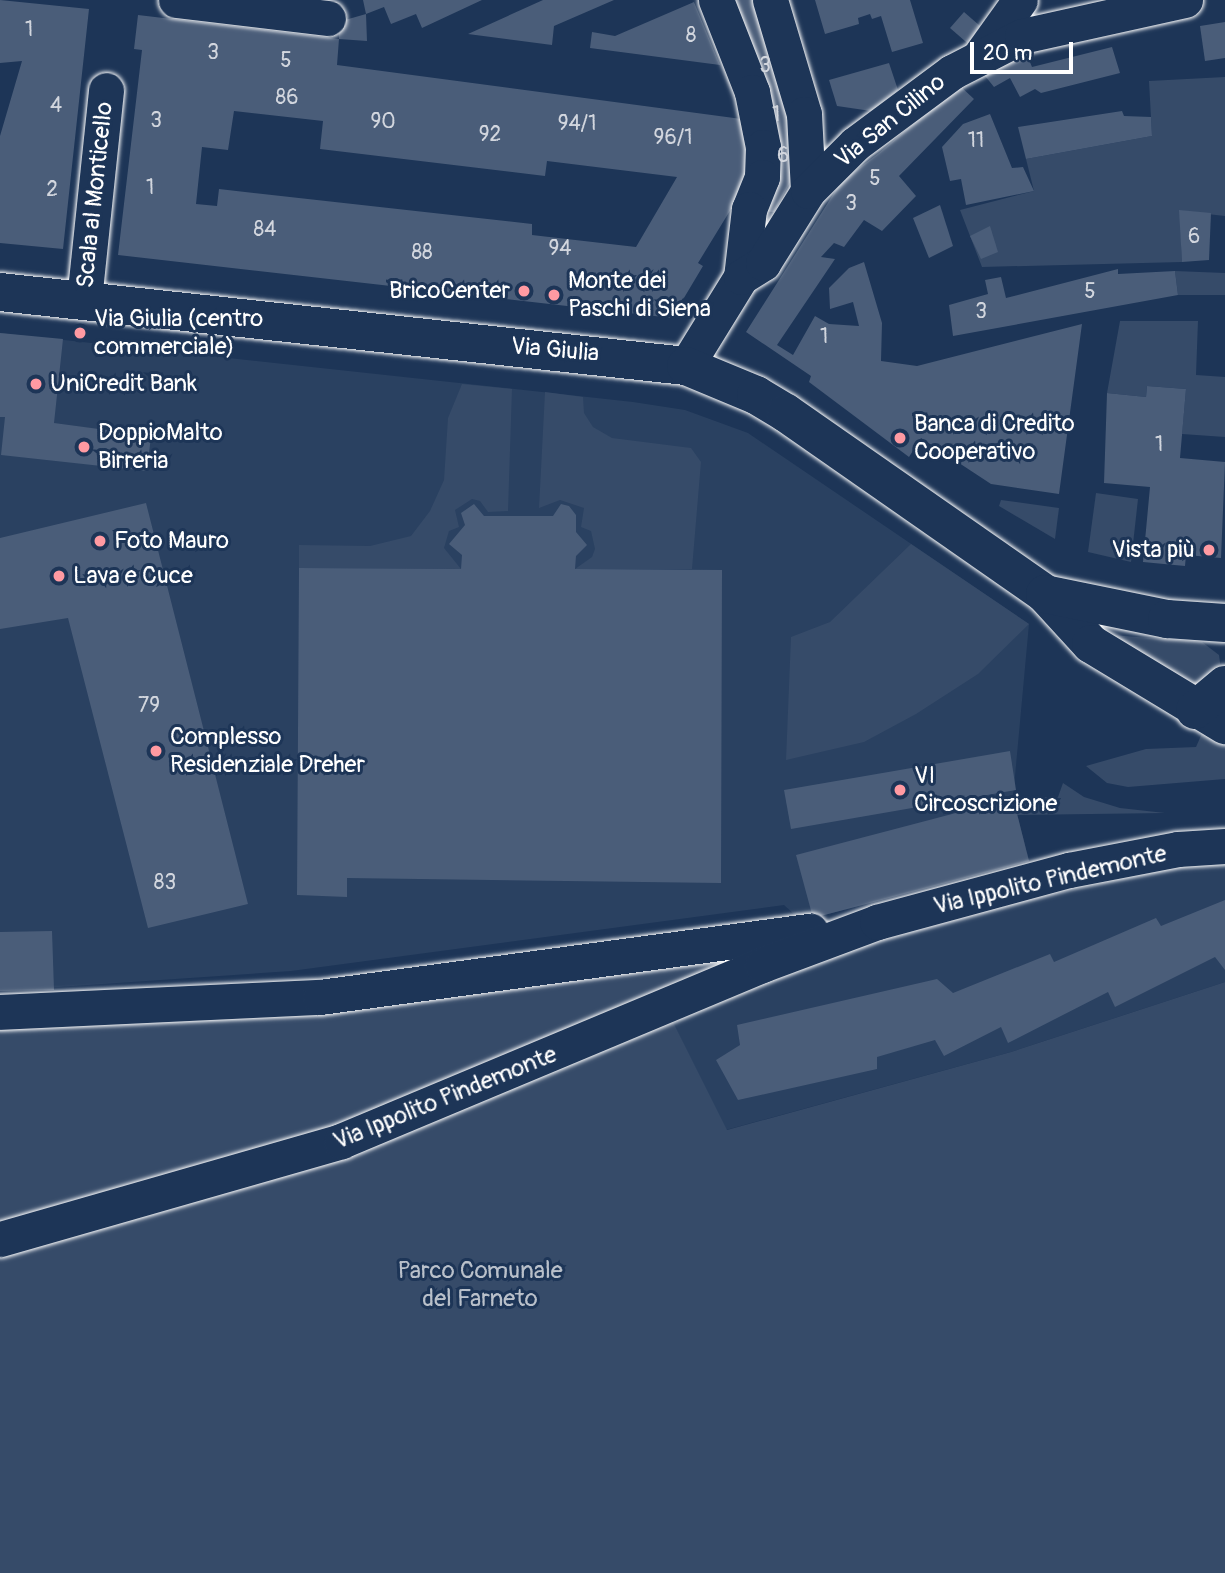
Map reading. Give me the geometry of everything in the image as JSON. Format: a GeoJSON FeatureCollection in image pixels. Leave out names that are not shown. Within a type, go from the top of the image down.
{"type":"FeatureCollection","features":[{"type":"Feature","properties":{"kind":"street"},"geometry":{"type":"LineString","coordinates":[[176,0],[328,18]]}},
{"type":"Feature","properties":{"kind":"street"},"geometry":{"type":"LineString","coordinates":[[716,0],[752,92],[763,147],[762,177],[749,209],[741,277]]}},
{"type":"Feature","properties":{"kind":"street"},"geometry":{"type":"LineString","coordinates":[[770,0],[804,114],[808,191]]}},
{"type":"Feature","properties":{"kind":"street"},"geometry":{"type":"LineString","coordinates":[[978,58],[1020,0]]}},
{"type":"Feature","properties":{"kind":"street","name":"Via San Cilino"},"geometry":{"type":"LineString","coordinates":[[686,366],[741,277],[763,263],[808,191],[855,144],[952,72],[1022,36],[1185,0]]}},
{"type":"Feature","properties":{"kind":"street","name":"Scala al Monticello"},"geometry":{"type":"LineString","coordinates":[[84,300],[106,90]]}},
{"type":"Feature","properties":{"kind":"street","name":"Via Giulia"},"geometry":{"type":"LineString","coordinates":[[0,292],[686,366],[755,395],[786,413],[1045,594]]}},
{"type":"Feature","properties":{"kind":"street"},"geometry":{"type":"LineString","coordinates":[[1045,594],[1085,605],[1222,630]]}},
{"type":"Feature","properties":{"kind":"street"},"geometry":{"type":"LineString","coordinates":[[1045,594],[1091,644],[1210,718],[1225,685]]}},
{"type":"Feature","properties":{"kind":"street","name":"Via Ippolito Pindemonte"},"geometry":{"type":"LineString","coordinates":[[0,1239],[341,1141],[762,965],[877,922],[1069,870],[1178,849],[1225,846]]}},
{"type":"Feature","properties":{"kind":"street","name":"Via Ippolito Pindemonte"},"geometry":{"type":"LineString","coordinates":[[0,1012],[320,997],[877,922]]}},
{"type":"Feature","properties":{"kind":"shaded area"},"geometry":{"type":"Polygon","coordinates":[[[0,333],[633,402],[685,410],[748,433],[1029,624],[1013,798],[1029,861],[813,918],[796,916],[784,905],[291,971],[0,991],[0,333]]]}},
{"type":"Feature","properties":{"kind":"shaded area"},"geometry":{"type":"Polygon","coordinates":[[[1225,863],[1225,982],[1011,1052],[726,1130],[673,1023],[804,962],[1028,900],[1181,866],[1225,863]]]}},
{"type":"Feature","properties":{"kind":"green space"},"geometry":{"type":"Polygon","coordinates":[[[1225,77],[1225,216],[1180,211],[1182,262],[982,267],[960,210],[1034,191],[1026,159],[1152,136],[1149,81],[1225,77]]]}},
{"type":"Feature","properties":{"kind":"green space"},"geometry":{"type":"Polygon","coordinates":[[[1175,271],[1225,273],[1225,295],[1178,295],[1175,271]]]}},
{"type":"Feature","properties":{"kind":"green space"},"geometry":{"type":"Polygon","coordinates":[[[1120,321],[1198,321],[1196,375],[1225,377],[1225,437],[1182,434],[1186,389],[1147,386],[1146,397],[1107,393],[1120,321]]]}},
{"type":"Feature","properties":{"kind":"green space"},"geometry":{"type":"Polygon","coordinates":[[[462,384],[512,389],[508,511],[488,512],[480,501],[472,499],[455,510],[459,527],[449,531],[444,548],[461,569],[299,568],[299,545],[370,546],[411,536],[430,511],[444,480],[448,418],[462,384]]]}},
{"type":"Feature","properties":{"kind":"green space"},"geometry":{"type":"Polygon","coordinates":[[[545,392],[583,397],[584,413],[593,427],[612,438],[691,448],[701,462],[692,569],[575,569],[592,557],[595,549],[591,531],[581,527],[584,508],[560,500],[539,508],[545,392]]]}},
{"type":"Feature","properties":{"kind":"green space"},"geometry":{"type":"Polygon","coordinates":[[[1096,493],[1138,499],[1131,562],[1088,552],[1096,493]]]}},
{"type":"Feature","properties":{"kind":"green space"},"geometry":{"type":"Polygon","coordinates":[[[1001,500],[1059,508],[1055,539],[999,506],[1001,500]]]}},
{"type":"Feature","properties":{"kind":"green space"},"geometry":{"type":"Polygon","coordinates":[[[911,544],[1029,624],[978,674],[916,714],[864,742],[786,760],[791,637],[830,622],[911,544]]]}},
{"type":"Feature","properties":{"kind":"green space"},"geometry":{"type":"Polygon","coordinates":[[[1098,634],[1202,642],[1219,655],[1221,670],[1203,691],[1098,634]]]}},
{"type":"Feature","properties":{"kind":"green space"},"geometry":{"type":"Polygon","coordinates":[[[1203,731],[1225,743],[1225,779],[1128,787],[1107,783],[1086,766],[1146,749],[1196,747],[1203,731]]]}},
{"type":"Feature","properties":{"kind":"green space"},"geometry":{"type":"Polygon","coordinates":[[[1063,783],[1084,797],[1120,808],[1165,813],[1017,815],[1013,798],[1058,797],[1063,783]]]}},
{"type":"Feature","properties":{"kind":"green space","name":"Parco Comunale del Farneto"},"geometry":{"type":"Polygon","coordinates":[[[742,956],[659,994],[727,1130],[1011,1052],[1225,982],[1225,1573],[0,1573],[0,1022],[343,1012],[742,956]]]}},
{"type":"Feature","properties":{"kind":"building"},"geometry":{"type":"Polygon","coordinates":[[[0,0],[89,9],[63,249],[0,243],[0,136],[22,61],[0,63],[0,0]]]}},
{"type":"Feature","properties":{"kind":"building"},"geometry":{"type":"Polygon","coordinates":[[[363,0],[482,0],[422,28],[416,14],[391,24],[384,7],[366,14],[363,0]]]}},
{"type":"Feature","properties":{"kind":"building"},"geometry":{"type":"Polygon","coordinates":[[[543,0],[614,0],[554,26],[552,45],[468,34],[543,0]]]}},
{"type":"Feature","properties":{"kind":"building"},"geometry":{"type":"Polygon","coordinates":[[[726,0],[758,0],[791,87],[794,175],[774,212],[760,211],[726,0]]]}},
{"type":"Feature","properties":{"kind":"building"},"geometry":{"type":"Polygon","coordinates":[[[815,0],[910,0],[923,43],[892,52],[881,16],[872,19],[870,14],[858,18],[859,24],[825,34],[815,0]]]}},
{"type":"Feature","properties":{"kind":"building"},"geometry":{"type":"Polygon","coordinates":[[[694,2],[720,65],[590,48],[592,32],[615,36],[694,2]]]}},
{"type":"Feature","properties":{"kind":"building"},"geometry":{"type":"Polygon","coordinates":[[[964,12],[987,32],[973,48],[950,28],[964,12]]]}},
{"type":"Feature","properties":{"kind":"building"},"geometry":{"type":"Polygon","coordinates":[[[366,14],[367,41],[339,39],[338,22],[366,14]]]}},
{"type":"Feature","properties":{"kind":"building"},"geometry":{"type":"Polygon","coordinates":[[[138,15],[339,39],[337,65],[749,120],[758,165],[698,263],[703,266],[672,318],[118,255],[142,50],[134,49],[138,15]],[[234,111],[228,150],[202,147],[196,204],[217,206],[219,189],[532,224],[532,235],[636,247],[677,177],[547,161],[545,176],[320,149],[323,121],[234,111]]]}},
{"type":"Feature","properties":{"kind":"building"},"geometry":{"type":"Polygon","coordinates":[[[1225,22],[1225,58],[1205,61],[1200,26],[1225,22]]]}},
{"type":"Feature","properties":{"kind":"building"},"geometry":{"type":"Polygon","coordinates":[[[1023,45],[1032,67],[1112,47],[1120,73],[1041,93],[1035,89],[1020,97],[1010,78],[994,87],[981,71],[1023,45]]]}},
{"type":"Feature","properties":{"kind":"building"},"geometry":{"type":"Polygon","coordinates":[[[889,63],[898,90],[871,111],[837,106],[829,80],[889,63]]]}},
{"type":"Feature","properties":{"kind":"building"},"geometry":{"type":"Polygon","coordinates":[[[959,85],[974,99],[899,176],[916,196],[882,231],[864,220],[844,247],[834,243],[821,257],[835,259],[777,345],[793,355],[815,316],[829,324],[859,326],[853,302],[830,309],[829,288],[849,268],[864,262],[882,323],[881,361],[917,366],[1082,324],[1059,494],[991,484],[921,438],[909,457],[809,382],[811,376],[746,332],[848,171],[851,174],[879,153],[959,85]]]}},
{"type":"Feature","properties":{"kind":"building"},"geometry":{"type":"Polygon","coordinates":[[[1122,111],[1124,116],[1151,117],[1152,136],[1026,159],[1018,127],[1122,111]]]}},
{"type":"Feature","properties":{"kind":"building"},"geometry":{"type":"Polygon","coordinates":[[[990,114],[1012,168],[1023,167],[1034,191],[966,205],[961,179],[950,181],[942,147],[963,124],[990,114]]]}},
{"type":"Feature","properties":{"kind":"building"},"geometry":{"type":"Polygon","coordinates":[[[940,205],[953,246],[929,258],[913,218],[940,205]]]}},
{"type":"Feature","properties":{"kind":"building"},"geometry":{"type":"Polygon","coordinates":[[[1179,210],[1211,213],[1209,260],[1182,262],[1179,210]]]}},
{"type":"Feature","properties":{"kind":"building"},"geometry":{"type":"Polygon","coordinates":[[[990,226],[998,252],[981,259],[970,236],[990,226]]]}},
{"type":"Feature","properties":{"kind":"building"},"geometry":{"type":"Polygon","coordinates":[[[1118,269],[1118,274],[1175,271],[1178,295],[953,336],[949,305],[988,294],[985,280],[1001,277],[1006,298],[1118,269]]]}},
{"type":"Feature","properties":{"kind":"building"},"geometry":{"type":"Polygon","coordinates":[[[0,333],[63,339],[54,423],[151,436],[147,471],[1,455],[5,417],[0,417],[0,333]]]}},
{"type":"Feature","properties":{"kind":"building"},"geometry":{"type":"Polygon","coordinates":[[[1147,386],[1186,389],[1180,458],[1225,462],[1221,558],[1186,555],[1185,566],[1143,562],[1150,487],[1104,483],[1107,393],[1146,397],[1147,386]]]}},
{"type":"Feature","properties":{"kind":"building","name":"Complesso Residenziale Dreher"},"geometry":{"type":"Polygon","coordinates":[[[146,503],[248,904],[148,928],[68,618],[0,629],[0,538],[146,503]]]}},
{"type":"Feature","properties":{"kind":"building"},"geometry":{"type":"Polygon","coordinates":[[[474,504],[484,516],[553,516],[561,504],[569,506],[576,515],[576,532],[587,545],[576,556],[575,569],[722,570],[721,883],[347,878],[347,897],[297,895],[299,568],[461,569],[462,555],[449,544],[465,525],[461,513],[474,504]]]}},
{"type":"Feature","properties":{"kind":"building","name":"VI Circoscrizione"},"geometry":{"type":"Polygon","coordinates":[[[1010,751],[1016,790],[791,829],[784,790],[1010,751]]]}},
{"type":"Feature","properties":{"kind":"building"},"geometry":{"type":"Polygon","coordinates":[[[1013,798],[1029,861],[813,918],[796,855],[1013,798]]]}},
{"type":"Feature","properties":{"kind":"building"},"geometry":{"type":"Polygon","coordinates":[[[1225,900],[1225,970],[1215,957],[1115,1007],[1108,992],[1008,1043],[1001,1027],[944,1056],[935,1040],[877,1057],[877,1069],[738,1100],[716,1060],[740,1045],[737,1025],[937,979],[953,993],[1050,954],[1054,962],[1156,918],[1161,926],[1225,900]]]}},
{"type":"Feature","properties":{"kind":"building"},"geometry":{"type":"Polygon","coordinates":[[[52,931],[54,990],[0,991],[0,932],[52,931]]]}},
{"type":"Feature","properties":{"kind":"place","name":"BricoCenter"},"geometry":{"type":"Point","coordinates":[524,291]}},
{"type":"Feature","properties":{"kind":"place","name":"Monte dei Paschi di Siena"},"geometry":{"type":"Point","coordinates":[554,295]}},
{"type":"Feature","properties":{"kind":"place","name":"Via Giulia (centro commerciale)"},"geometry":{"type":"Point","coordinates":[80,333]}},
{"type":"Feature","properties":{"kind":"place","name":"UniCredit Bank"},"geometry":{"type":"Point","coordinates":[36,384]}},
{"type":"Feature","properties":{"kind":"place","name":"Banca di Credito Cooperativo"},"geometry":{"type":"Point","coordinates":[900,438]}},
{"type":"Feature","properties":{"kind":"place","name":"DoppioMalto Birreria"},"geometry":{"type":"Point","coordinates":[84,447]}},
{"type":"Feature","properties":{"kind":"place","name":"Foto Mauro"},"geometry":{"type":"Point","coordinates":[100,541]}},
{"type":"Feature","properties":{"kind":"place","name":"Vista più"},"geometry":{"type":"Point","coordinates":[1209,550]}},
{"type":"Feature","properties":{"kind":"place","name":"Lava e Cuce"},"geometry":{"type":"Point","coordinates":[59,576]}},
{"type":"Feature","properties":{"kind":"place","name":"Complesso Residenziale Dreher"},"geometry":{"type":"Point","coordinates":[156,751]}},
{"type":"Feature","properties":{"kind":"place","name":"VI Circoscrizione"},"geometry":{"type":"Point","coordinates":[900,790]}}]}
